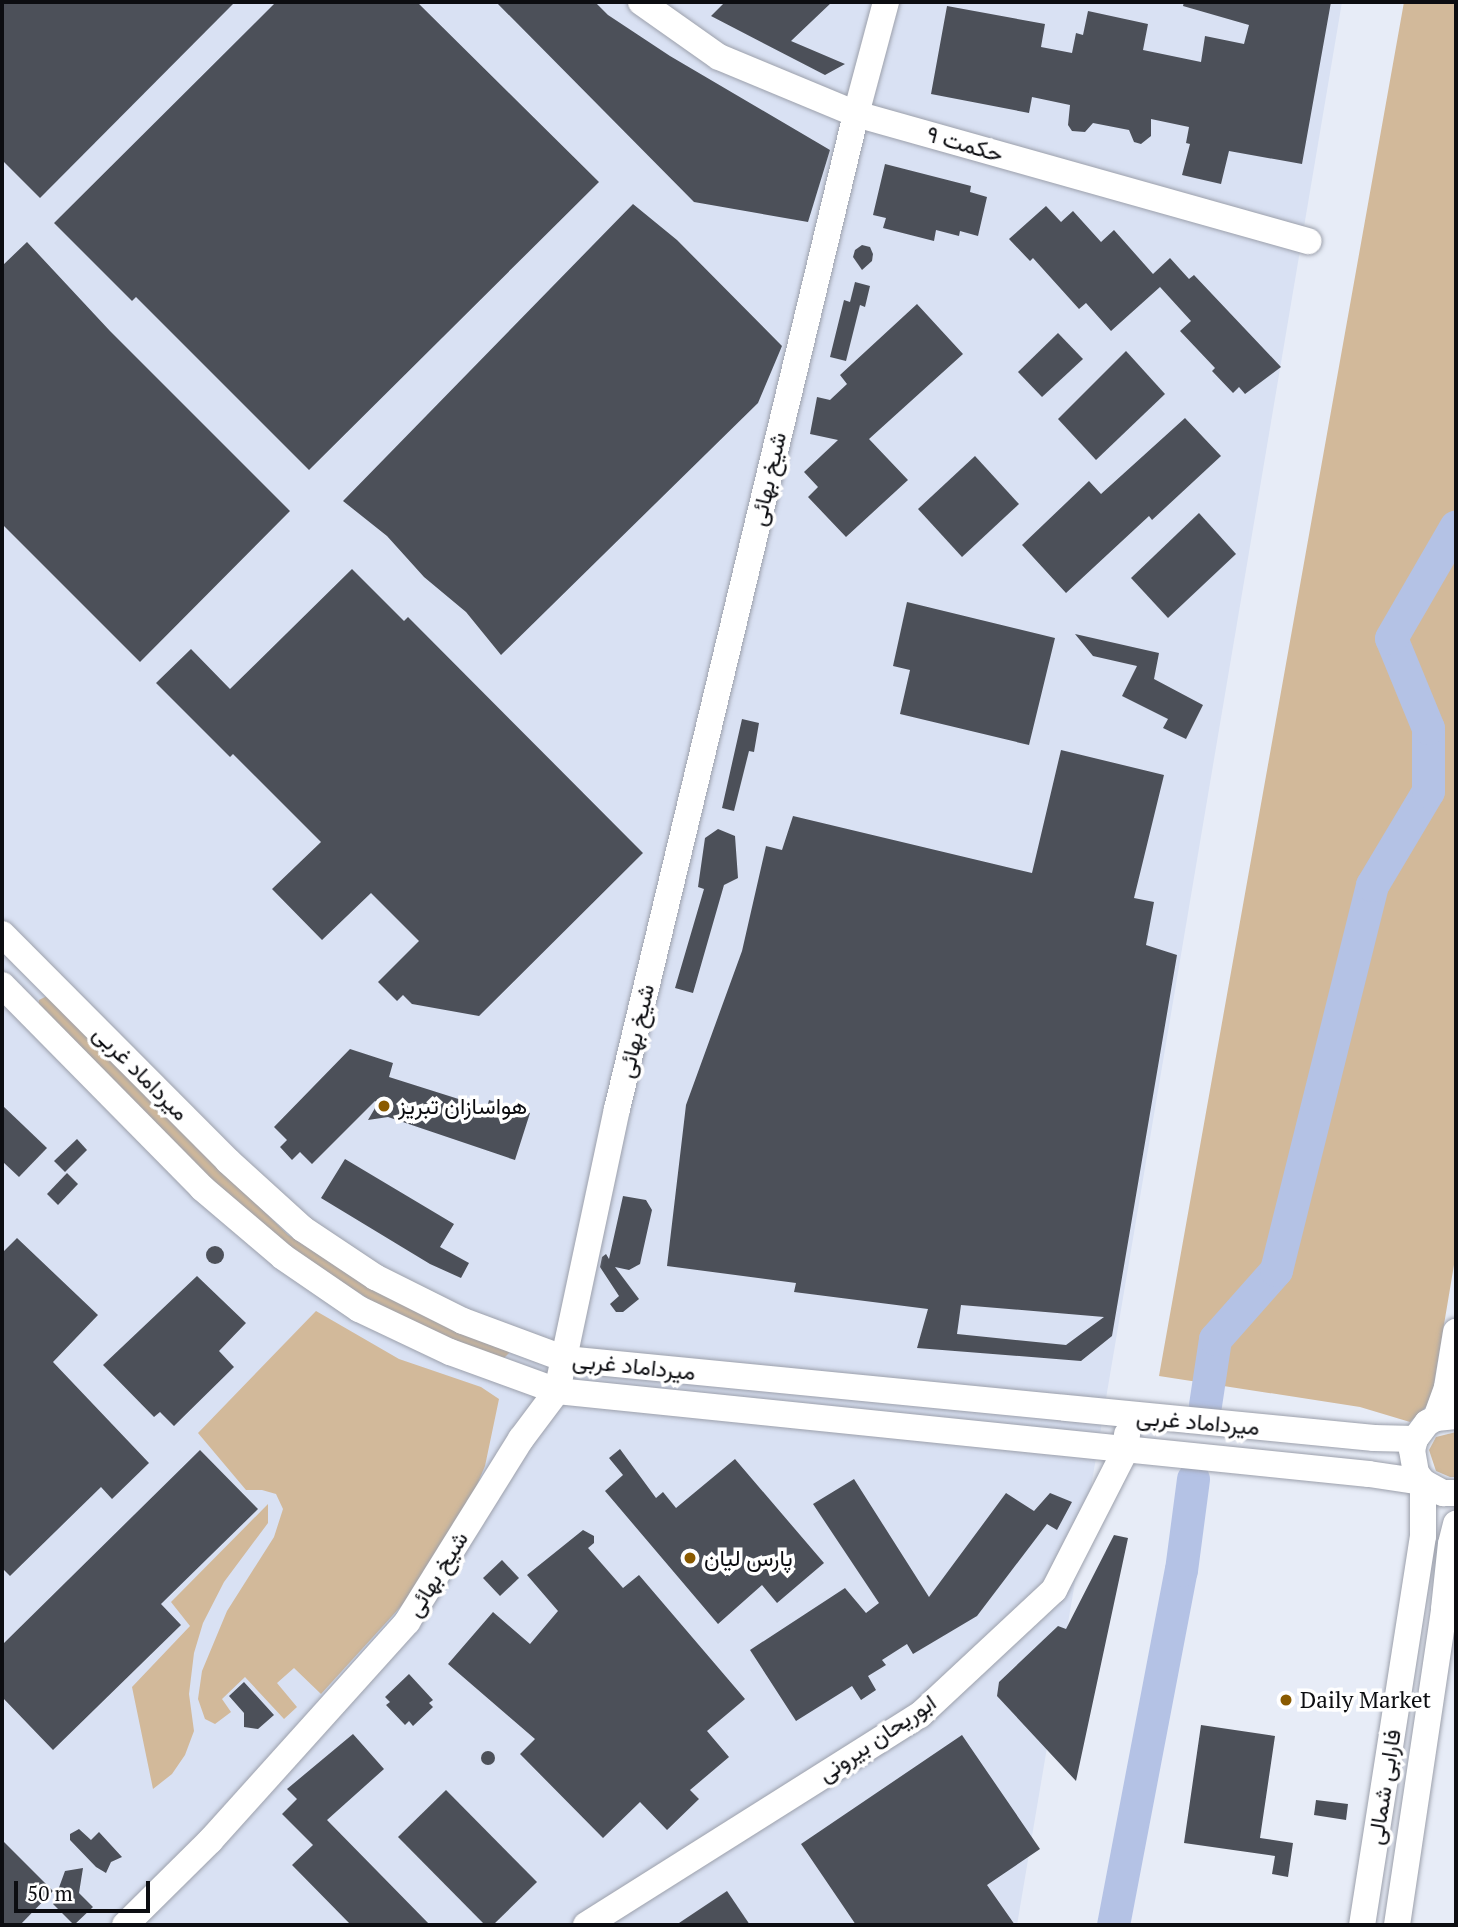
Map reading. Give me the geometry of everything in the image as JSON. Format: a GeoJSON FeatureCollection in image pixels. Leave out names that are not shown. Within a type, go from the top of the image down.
{"type":"FeatureCollection","features":[{"type":"Feature","properties":{"kind":"street","name":"حکمت ۹"},"geometry":{"type":"LineString","coordinates":[[641,2],[719,57],[856,114],[1308,241]]}},
{"type":"Feature","properties":{"kind":"street","name":"شیخ بهائی"},"geometry":{"type":"LineString","coordinates":[[125,1925],[210,1841],[407,1622],[521,1439],[557,1391],[617,1109],[856,114],[886,2]]}},
{"type":"Feature","properties":{"kind":"street","name":"میرداماد غربی"},"geometry":{"type":"LineString","coordinates":[[2,934],[228,1161],[303,1229],[386,1283],[463,1321],[565,1359],[1374,1438],[1415,1439]]}},
{"type":"Feature","properties":{"kind":"street","name":"میرداماد غربی"},"geometry":{"type":"LineString","coordinates":[[2,985],[202,1188],[284,1257],[359,1309],[450,1352],[557,1391],[1368,1474],[1423,1482],[1443,1493],[1456,1493]]}},
{"type":"Feature","properties":{"kind":"street"},"geometry":{"type":"LineString","coordinates":[[1415,1439],[1427,1423],[1446,1417],[1447,1387],[1456,1332]]}},
{"type":"Feature","properties":{"kind":"street","name":"ابوریحان بیرونی"},"geometry":{"type":"LineString","coordinates":[[586,1925],[920,1715],[1054,1590],[1125,1451],[1130,1415]]}},
{"type":"Feature","properties":{"kind":"street","name":"فارابی شمالی"},"geometry":{"type":"LineString","coordinates":[[1362,1925],[1423,1536],[1423,1482],[1413,1462],[1415,1439]]}},
{"type":"Feature","properties":{"kind":"street","name":"فارابی شمالی"},"geometry":{"type":"LineString","coordinates":[[1397,1925],[1456,1524]]}},
{"type":"Feature","properties":{"kind":"shaded area"},"geometry":{"type":"Polygon","coordinates":[[[2,2],[1342,2],[1017,1925],[2,1925],[2,2]]]}},
{"type":"Feature","properties":{"kind":"shaded area"},"geometry":{"type":"Polygon","coordinates":[[[1404,2],[1456,2],[1456,1253],[1431,1402],[1410,1422],[1360,1407],[1159,1376],[1404,2]]]}},
{"type":"Feature","properties":{"kind":"shaded area"},"geometry":{"type":"Polygon","coordinates":[[[47,996],[288,1235],[339,1267],[507,1347],[509,1353],[503,1359],[460,1344],[378,1305],[290,1249],[208,1176],[38,1009],[39,1000],[47,996]]]}},
{"type":"Feature","properties":{"kind":"shaded area"},"geometry":{"type":"Polygon","coordinates":[[[316,1311],[399,1359],[481,1387],[499,1399],[485,1466],[465,1513],[414,1592],[321,1694],[294,1668],[277,1683],[297,1707],[284,1719],[245,1677],[222,1699],[231,1712],[215,1724],[205,1719],[198,1699],[202,1671],[227,1611],[274,1537],[283,1509],[276,1494],[262,1490],[246,1490],[198,1433],[316,1311]]]}},
{"type":"Feature","properties":{"kind":"shaded area"},"geometry":{"type":"Polygon","coordinates":[[[1456,1432],[1456,1477],[1450,1477],[1436,1471],[1429,1450],[1436,1437],[1456,1432]]]}},
{"type":"Feature","properties":{"kind":"shaded area"},"geometry":{"type":"Polygon","coordinates":[[[268,1504],[268,1523],[224,1582],[203,1623],[194,1653],[189,1694],[194,1731],[185,1755],[172,1774],[153,1789],[132,1687],[190,1626],[171,1602],[268,1504]]]}},
{"type":"Feature","properties":{"kind":"building"},"geometry":{"type":"Polygon","coordinates":[[[2,2],[235,2],[40,198],[2,160],[2,2]]]}},
{"type":"Feature","properties":{"kind":"building"},"geometry":{"type":"Polygon","coordinates":[[[276,2],[417,2],[599,182],[309,470],[136,297],[132,301],[54,223],[276,2]]]}},
{"type":"Feature","properties":{"kind":"building"},"geometry":{"type":"Polygon","coordinates":[[[496,2],[595,2],[608,15],[670,56],[830,150],[808,222],[694,202],[496,2]]]}},
{"type":"Feature","properties":{"kind":"building"},"geometry":{"type":"Polygon","coordinates":[[[725,2],[832,2],[791,41],[845,64],[825,75],[711,16],[725,2]]]}},
{"type":"Feature","properties":{"kind":"building"},"geometry":{"type":"Polygon","coordinates":[[[1184,2],[1331,2],[1302,164],[1229,151],[1221,184],[1182,175],[1190,144],[1186,143],[1189,127],[1151,119],[1151,136],[1141,144],[1134,142],[1129,130],[1093,123],[1085,132],[1072,131],[1068,125],[1070,105],[1032,97],[1029,113],[931,94],[947,6],[1045,24],[1041,47],[1072,53],[1076,33],[1083,35],[1088,11],[1148,24],[1143,50],[1201,62],[1205,36],[1244,44],[1249,25],[1183,6],[1184,2]]]}},
{"type":"Feature","properties":{"kind":"building"},"geometry":{"type":"Polygon","coordinates":[[[885,164],[971,186],[970,192],[987,197],[978,236],[960,231],[959,236],[936,230],[934,241],[883,228],[886,218],[873,215],[885,164]]]}},
{"type":"Feature","properties":{"kind":"building"},"geometry":{"type":"Polygon","coordinates":[[[633,204],[677,240],[782,346],[758,403],[501,655],[466,612],[424,577],[387,536],[343,501],[633,204]]]}},
{"type":"Feature","properties":{"kind":"building"},"geometry":{"type":"Polygon","coordinates":[[[1046,206],[1061,222],[1073,211],[1101,242],[1114,230],[1153,274],[1170,258],[1189,279],[1194,275],[1281,367],[1245,394],[1239,387],[1233,393],[1212,371],[1215,368],[1180,331],[1191,321],[1160,287],[1111,331],[1086,303],[1079,309],[1033,258],[1030,261],[1009,239],[1046,206]]]}},
{"type":"Feature","properties":{"kind":"building"},"geometry":{"type":"Polygon","coordinates":[[[27,242],[110,331],[290,511],[140,662],[2,524],[2,266],[27,242]]]}},
{"type":"Feature","properties":{"kind":"building"},"geometry":{"type":"Polygon","coordinates":[[[862,245],[870,247],[873,254],[872,261],[862,270],[853,257],[855,250],[862,245]]]}},
{"type":"Feature","properties":{"kind":"building"},"geometry":{"type":"Polygon","coordinates":[[[855,282],[870,286],[865,307],[860,305],[846,361],[830,357],[844,300],[850,302],[855,282]]]}},
{"type":"Feature","properties":{"kind":"building"},"geometry":{"type":"Polygon","coordinates":[[[917,304],[963,354],[869,439],[908,480],[846,537],[808,497],[818,487],[804,472],[838,440],[810,434],[817,397],[830,400],[847,384],[840,375],[917,304]]]}},
{"type":"Feature","properties":{"kind":"building"},"geometry":{"type":"Polygon","coordinates":[[[1058,333],[1083,359],[1042,397],[1018,372],[1058,333]]]}},
{"type":"Feature","properties":{"kind":"building"},"geometry":{"type":"Polygon","coordinates":[[[1126,351],[1165,394],[1096,460],[1058,419],[1126,351]]]}},
{"type":"Feature","properties":{"kind":"building"},"geometry":{"type":"Polygon","coordinates":[[[1185,418],[1221,456],[1152,520],[1149,516],[1066,593],[1022,545],[1089,481],[1101,494],[1185,418]]]}},
{"type":"Feature","properties":{"kind":"building"},"geometry":{"type":"Polygon","coordinates":[[[975,456],[1019,504],[962,557],[918,509],[975,456]]]}},
{"type":"Feature","properties":{"kind":"building"},"geometry":{"type":"Polygon","coordinates":[[[1199,513],[1236,554],[1168,618],[1131,578],[1199,513]]]}},
{"type":"Feature","properties":{"kind":"building"},"geometry":{"type":"Polygon","coordinates":[[[352,569],[404,621],[408,617],[643,853],[479,1016],[412,1004],[403,995],[397,1001],[378,982],[419,941],[371,893],[322,940],[272,889],[321,842],[233,754],[230,757],[156,683],[191,649],[230,689],[352,569]]]}},
{"type":"Feature","properties":{"kind":"building"},"geometry":{"type":"Polygon","coordinates":[[[907,602],[1055,638],[1029,745],[900,714],[910,670],[893,666],[907,602]]]}},
{"type":"Feature","properties":{"kind":"building"},"geometry":{"type":"Polygon","coordinates":[[[1075,634],[1159,653],[1154,679],[1203,705],[1186,739],[1163,728],[1168,719],[1122,696],[1137,666],[1093,656],[1075,634]]]}},
{"type":"Feature","properties":{"kind":"building"},"geometry":{"type":"Polygon","coordinates":[[[742,719],[759,723],[754,752],[749,751],[734,811],[722,808],[742,719]]]}},
{"type":"Feature","properties":{"kind":"building"},"geometry":{"type":"Polygon","coordinates":[[[1061,750],[1164,775],[1134,898],[1154,902],[1146,945],[1177,955],[1112,1336],[1081,1361],[917,1348],[928,1309],[794,1292],[796,1283],[667,1266],[686,1105],[742,951],[766,846],[782,850],[793,816],[1032,873],[1061,750]],[[961,1305],[957,1334],[1066,1345],[1104,1317],[961,1305]]]}},
{"type":"Feature","properties":{"kind":"building"},"geometry":{"type":"Polygon","coordinates":[[[718,829],[735,836],[738,878],[724,885],[693,993],[675,988],[704,889],[698,887],[705,838],[718,829]]]}},
{"type":"Feature","properties":{"kind":"building","name":"هواسازان تبریز"},"geometry":{"type":"Polygon","coordinates":[[[350,1049],[393,1063],[389,1077],[487,1108],[489,1100],[530,1113],[515,1160],[388,1117],[368,1120],[378,1103],[375,1101],[312,1164],[300,1152],[292,1160],[280,1147],[287,1140],[274,1127],[350,1049]]]}},
{"type":"Feature","properties":{"kind":"building"},"geometry":{"type":"Polygon","coordinates":[[[2,1105],[47,1148],[19,1177],[2,1161],[2,1105]]]}},
{"type":"Feature","properties":{"kind":"building"},"geometry":{"type":"Polygon","coordinates":[[[77,1139],[87,1150],[65,1172],[54,1161],[77,1139]]]}},
{"type":"Feature","properties":{"kind":"building"},"geometry":{"type":"Polygon","coordinates":[[[345,1159],[454,1224],[440,1247],[469,1263],[461,1278],[430,1264],[321,1198],[345,1159]]]}},
{"type":"Feature","properties":{"kind":"building"},"geometry":{"type":"Polygon","coordinates":[[[67,1173],[78,1184],[58,1205],[47,1194],[67,1173]]]}},
{"type":"Feature","properties":{"kind":"building"},"geometry":{"type":"Polygon","coordinates":[[[623,1196],[646,1200],[652,1210],[640,1264],[629,1270],[615,1267],[639,1299],[623,1312],[616,1312],[610,1304],[619,1296],[600,1267],[602,1257],[606,1254],[609,1259],[623,1196]]]}},
{"type":"Feature","properties":{"kind":"building"},"geometry":{"type":"Polygon","coordinates":[[[17,1238],[98,1315],[53,1362],[149,1463],[112,1499],[101,1487],[10,1576],[2,1568],[2,1253],[17,1238]]]}},
{"type":"Feature","properties":{"kind":"building"},"geometry":{"type":"Polygon","coordinates":[[[215,1246],[221,1249],[224,1255],[221,1261],[215,1264],[209,1261],[206,1255],[209,1249],[215,1246]]]}},
{"type":"Feature","properties":{"kind":"building"},"geometry":{"type":"Polygon","coordinates":[[[197,1276],[246,1323],[219,1351],[234,1367],[174,1426],[160,1412],[154,1417],[103,1365],[197,1276]]]}},
{"type":"Feature","properties":{"kind":"building"},"geometry":{"type":"Polygon","coordinates":[[[620,1449],[656,1498],[663,1492],[676,1508],[735,1459],[824,1563],[777,1603],[762,1585],[718,1624],[605,1491],[623,1475],[609,1458],[620,1449]]]}},
{"type":"Feature","properties":{"kind":"building"},"geometry":{"type":"Polygon","coordinates":[[[200,1450],[258,1509],[161,1604],[181,1625],[53,1750],[2,1697],[2,1645],[200,1450]]]}},
{"type":"Feature","properties":{"kind":"building"},"geometry":{"type":"Polygon","coordinates":[[[854,1479],[929,1597],[1006,1493],[1034,1511],[1050,1493],[1072,1502],[1057,1530],[1047,1524],[977,1616],[913,1654],[907,1644],[882,1660],[886,1665],[868,1676],[876,1690],[861,1700],[852,1686],[796,1721],[750,1650],[845,1588],[866,1613],[879,1603],[813,1504],[854,1479]]]}},
{"type":"Feature","properties":{"kind":"building"},"geometry":{"type":"Polygon","coordinates":[[[583,1530],[594,1536],[594,1543],[588,1548],[623,1588],[639,1575],[745,1699],[707,1731],[729,1757],[690,1790],[699,1799],[667,1830],[640,1802],[603,1838],[520,1754],[535,1739],[448,1664],[493,1612],[530,1644],[558,1611],[527,1575],[583,1530]]]}},
{"type":"Feature","properties":{"kind":"building"},"geometry":{"type":"Polygon","coordinates":[[[1114,1535],[1128,1538],[1076,1781],[997,1696],[999,1682],[1058,1626],[1066,1629],[1114,1535]]]}},
{"type":"Feature","properties":{"kind":"building"},"geometry":{"type":"Polygon","coordinates":[[[502,1560],[519,1578],[500,1596],[483,1578],[502,1560]]]}},
{"type":"Feature","properties":{"kind":"building"},"geometry":{"type":"Polygon","coordinates":[[[409,1674],[433,1700],[429,1703],[433,1707],[413,1726],[409,1721],[405,1725],[386,1705],[390,1702],[385,1697],[409,1674]]]}},
{"type":"Feature","properties":{"kind":"building"},"geometry":{"type":"Polygon","coordinates":[[[244,1682],[274,1715],[258,1729],[244,1727],[244,1713],[229,1696],[244,1682]]]}},
{"type":"Feature","properties":{"kind":"building"},"geometry":{"type":"Polygon","coordinates":[[[1201,1725],[1275,1736],[1260,1838],[1293,1843],[1288,1877],[1272,1874],[1275,1856],[1184,1843],[1201,1725]]]}},
{"type":"Feature","properties":{"kind":"building"},"geometry":{"type":"Polygon","coordinates":[[[353,1734],[384,1769],[327,1820],[430,1925],[351,1925],[292,1865],[313,1845],[282,1814],[297,1799],[287,1789],[353,1734]]]}},
{"type":"Feature","properties":{"kind":"building"},"geometry":{"type":"Polygon","coordinates":[[[962,1735],[1040,1849],[987,1885],[1015,1925],[856,1925],[801,1844],[962,1735]]]}},
{"type":"Feature","properties":{"kind":"building"},"geometry":{"type":"Polygon","coordinates":[[[485,1751],[491,1751],[495,1758],[491,1765],[485,1765],[481,1761],[481,1755],[485,1751]]]}},
{"type":"Feature","properties":{"kind":"building"},"geometry":{"type":"Polygon","coordinates":[[[446,1790],[537,1882],[493,1925],[485,1925],[398,1837],[446,1790]]]}},
{"type":"Feature","properties":{"kind":"building"},"geometry":{"type":"Polygon","coordinates":[[[1316,1800],[1348,1804],[1346,1820],[1314,1815],[1316,1800]]]}},
{"type":"Feature","properties":{"kind":"building"},"geometry":{"type":"Polygon","coordinates":[[[79,1829],[91,1840],[99,1832],[122,1857],[111,1862],[106,1873],[96,1867],[70,1840],[70,1834],[79,1829]]]}},
{"type":"Feature","properties":{"kind":"building"},"geometry":{"type":"Polygon","coordinates":[[[2,1840],[53,1891],[20,1925],[2,1925],[2,1840]]]}},
{"type":"Feature","properties":{"kind":"building"},"geometry":{"type":"Polygon","coordinates":[[[83,1868],[79,1893],[93,1907],[74,1925],[53,1904],[65,1871],[83,1868]]]}},
{"type":"Feature","properties":{"kind":"building"},"geometry":{"type":"Polygon","coordinates":[[[727,1891],[750,1925],[676,1925],[727,1891]]]}},
{"type":"Feature","properties":{"kind":"waterway"},"geometry":{"type":"LineString","coordinates":[[1205,1405],[1215,1339],[1276,1270],[1372,885],[1428,791],[1428,728],[1391,638],[1456,526]]}},
{"type":"Feature","properties":{"kind":"waterway"},"geometry":{"type":"LineString","coordinates":[[1113,1925],[1181,1570],[1193,1479]]}},
{"type":"Feature","properties":{"kind":"place","name":"هواسازان تبریز"},"geometry":{"type":"Point","coordinates":[384,1106]}},
{"type":"Feature","properties":{"kind":"place","name":"پارس لیان"},"geometry":{"type":"Point","coordinates":[690,1558]}},
{"type":"Feature","properties":{"kind":"place","name":"Daily Market"},"geometry":{"type":"Point","coordinates":[1286,1700]}}]}
